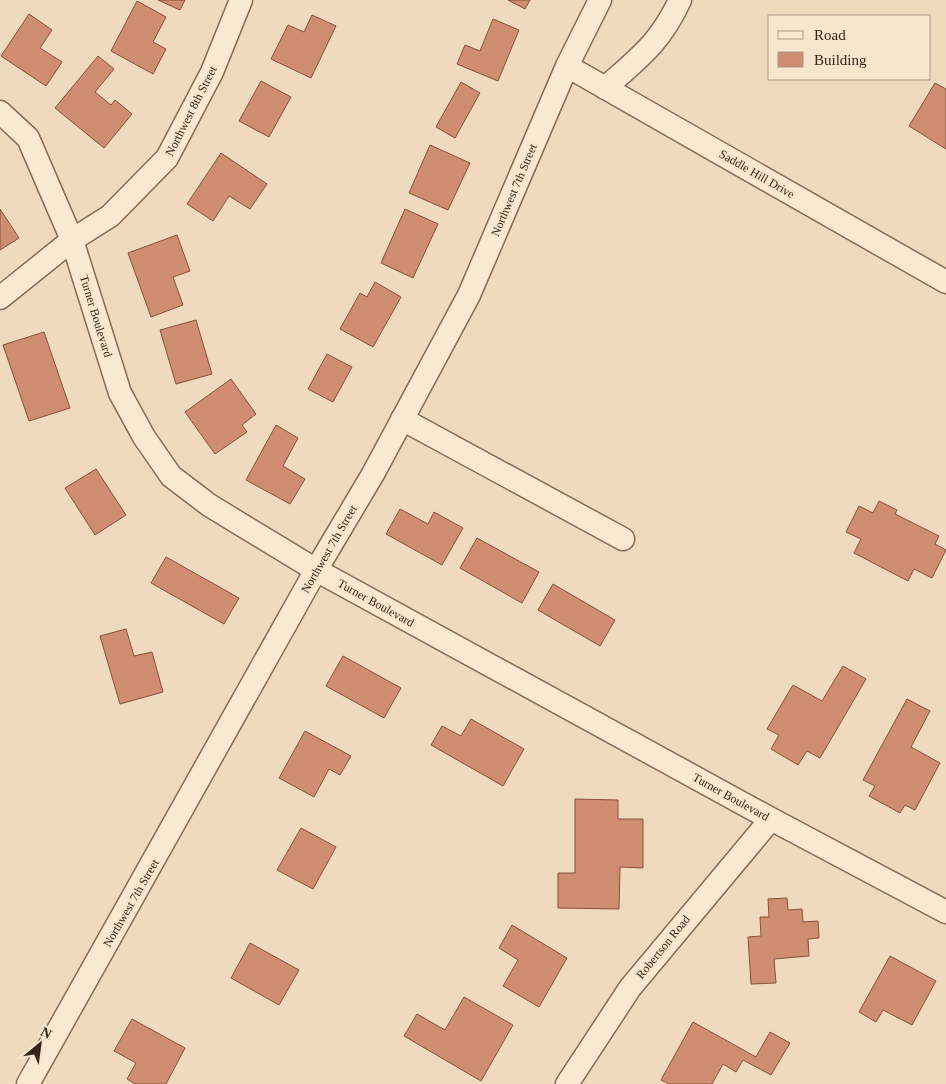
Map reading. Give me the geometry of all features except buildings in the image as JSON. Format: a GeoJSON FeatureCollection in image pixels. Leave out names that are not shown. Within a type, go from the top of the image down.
{"type":"FeatureCollection","features":[{"type":"Feature","properties":{"kind":"street","name":"Northwest 8th Street"},"geometry":{"type":"LineString","coordinates":[[0,298],[72,240],[110,216],[167,158],[212,72],[241,0]]}},
{"type":"Feature","properties":{"kind":"street","name":"Northwest 7th Street"},"geometry":{"type":"LineString","coordinates":[[28,1084],[316,570],[373,474],[469,295],[567,66],[600,0]]}},
{"type":"Feature","properties":{"kind":"street"},"geometry":{"type":"LineString","coordinates":[[605,88],[649,50],[670,23],[680,0]]}},
{"type":"Feature","properties":{"kind":"street","name":"Saddle Hill Drive"},"geometry":{"type":"LineString","coordinates":[[567,66],[946,282]]}},
{"type":"Feature","properties":{"kind":"street","name":"Turner Boulevard"},"geometry":{"type":"LineString","coordinates":[[0,112],[28,138],[72,240],[120,393],[144,437],[171,476],[209,505],[316,570],[770,819],[946,912]]}},
{"type":"Feature","properties":{"kind":"street"},"geometry":{"type":"LineString","coordinates":[[402,419],[623,539]]}},
{"type":"Feature","properties":{"kind":"street","name":"Robertson Road"},"geometry":{"type":"LineString","coordinates":[[567,1084],[630,988],[770,819]]}}]}
